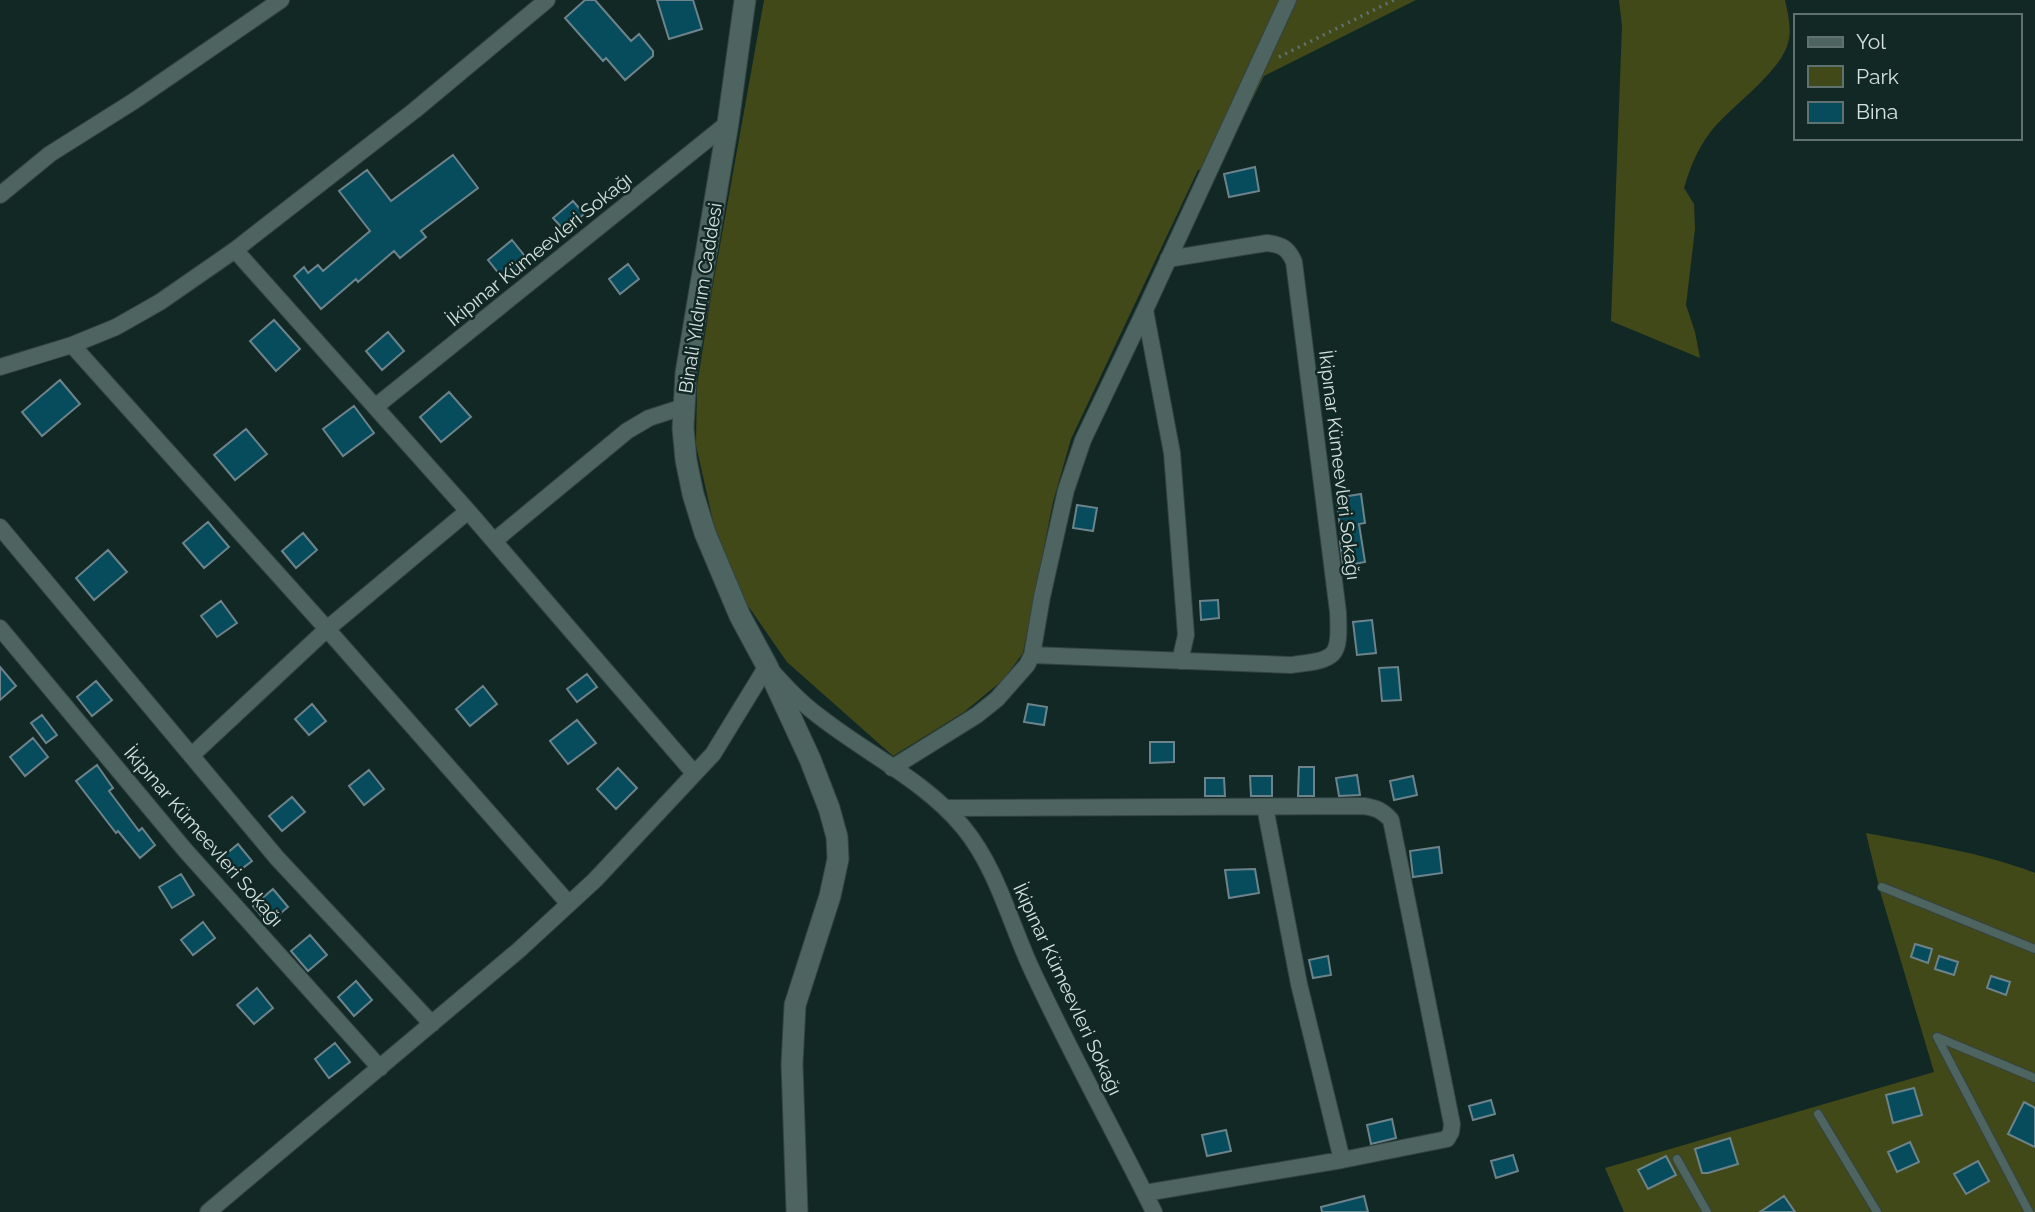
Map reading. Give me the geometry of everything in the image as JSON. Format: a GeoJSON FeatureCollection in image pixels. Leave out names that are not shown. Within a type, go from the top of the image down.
{"type":"FeatureCollection","features":[{"type":"Feature","properties":{"kind":"street"},"geometry":{"type":"LineString","coordinates":[[0,195],[50,154],[134,101],[281,0]]}},
{"type":"Feature","properties":{"kind":"street"},"geometry":{"type":"LineString","coordinates":[[0,367],[72,345],[116,327],[149,308],[235,250],[415,110],[547,0]]}},
{"type":"Feature","properties":{"kind":"street","name":"Binali Yıldırım Caddesi"},"geometry":{"type":"LineString","coordinates":[[745,0],[728,123],[691,339],[683,407],[686,460],[705,533],[740,616],[767,666],[810,759],[837,837],[838,859],[830,896],[795,1005],[792,1064],[797,1212]]}},
{"type":"Feature","properties":{"kind":"street"},"geometry":{"type":"LineString","coordinates":[[891,768],[966,722],[997,699],[1032,656],[1042,597],[1072,467],[1288,0]]}},
{"type":"Feature","properties":{"kind":"street","name":"İkipınar Kümeevleri Sokağı"},"geometry":{"type":"LineString","coordinates":[[376,407],[728,123]]}},
{"type":"Feature","properties":{"kind":"street","name":"İkipınar Kümeevleri Sokağı"},"geometry":{"type":"LineString","coordinates":[[1032,656],[1291,665],[1327,658],[1336,651],[1339,640],[1338,612],[1294,262],[1289,251],[1281,244],[1267,243],[1168,259]]}},
{"type":"Feature","properties":{"kind":"street"},"geometry":{"type":"LineString","coordinates":[[235,250],[468,511],[694,773]]}},
{"type":"Feature","properties":{"kind":"street"},"geometry":{"type":"LineString","coordinates":[[1145,310],[1172,453],[1186,635],[1180,661]]}},
{"type":"Feature","properties":{"kind":"street"},"geometry":{"type":"LineString","coordinates":[[72,345],[569,904]]}},
{"type":"Feature","properties":{"kind":"street"},"geometry":{"type":"LineString","coordinates":[[494,541],[627,431],[649,418],[683,407]]}},
{"type":"Feature","properties":{"kind":"street"},"geometry":{"type":"LineString","coordinates":[[192,755],[327,629],[468,511]]}},
{"type":"Feature","properties":{"kind":"street"},"geometry":{"type":"LineString","coordinates":[[0,527],[277,858],[432,1024]]}},
{"type":"Feature","properties":{"kind":"street","name":"İkipınar Kümeevleri Sokağı"},"geometry":{"type":"LineString","coordinates":[[0,628],[185,850],[380,1068]]}},
{"type":"Feature","properties":{"kind":"street"},"geometry":{"type":"LineString","coordinates":[[208,1212],[519,950],[603,871],[713,754],[767,666]]}},
{"type":"Feature","properties":{"kind":"street","name":"İkipınar Kümeevleri Sokağı"},"geometry":{"type":"LineString","coordinates":[[767,666],[803,704],[946,808],[965,829],[995,883],[1054,1016],[1154,1212]]}},
{"type":"Feature","properties":{"kind":"street"},"geometry":{"type":"LineString","coordinates":[[1265,807],[1299,984],[1342,1160]]}},
{"type":"Feature","properties":{"kind":"street"},"geometry":{"type":"LineString","coordinates":[[946,808],[1375,808],[1384,812],[1391,820],[1452,1124],[1447,1139],[1342,1160],[1145,1192]]}},
{"type":"Feature","properties":{"kind":"lane"},"geometry":{"type":"LineString","coordinates":[[1882,887],[2035,949]]}},
{"type":"Feature","properties":{"kind":"lane"},"geometry":{"type":"LineString","coordinates":[[2029,1212],[1937,1037],[2035,1078]]}},
{"type":"Feature","properties":{"kind":"lane"},"geometry":{"type":"LineString","coordinates":[[1818,1114],[1877,1212]]}},
{"type":"Feature","properties":{"kind":"lane"},"geometry":{"type":"LineString","coordinates":[[1677,1159],[1707,1212]]}},
{"type":"Feature","properties":{"kind":"path"},"geometry":{"type":"LineString","coordinates":[[1255,69],[1394,0]]}},
{"type":"Feature","properties":{"kind":"green space"},"geometry":{"type":"Polygon","coordinates":[[[764,0],[1416,0],[1264,76],[1219,167],[1198,170],[1071,439],[1053,502],[1023,653],[1003,680],[964,712],[893,756],[787,662],[744,600],[715,530],[696,445],[697,386],[764,0]]]}},
{"type":"Feature","properties":{"kind":"green space"},"geometry":{"type":"Polygon","coordinates":[[[1619,0],[1785,0],[1790,32],[1783,55],[1764,79],[1709,134],[1694,160],[1684,188],[1694,204],[1695,229],[1686,305],[1700,358],[1611,321],[1622,26],[1619,0]]]}},
{"type":"Feature","properties":{"kind":"green space"},"geometry":{"type":"Polygon","coordinates":[[[1866,833],[1973,854],[2035,873],[2035,1212],[1624,1212],[1605,1168],[1934,1072],[1880,891],[1866,833]]]}},
{"type":"Feature","properties":{"kind":"building"},"geometry":{"type":"Polygon","coordinates":[[[585,0],[595,0],[631,41],[639,34],[653,51],[653,56],[625,80],[606,58],[603,61],[565,18],[585,0]]]}},
{"type":"Feature","properties":{"kind":"building"},"geometry":{"type":"Polygon","coordinates":[[[657,0],[693,0],[702,29],[669,39],[657,0]]]}},
{"type":"Feature","properties":{"kind":"building"},"geometry":{"type":"Polygon","coordinates":[[[453,155],[478,188],[421,231],[426,237],[400,258],[394,251],[321,309],[294,276],[304,267],[308,273],[318,265],[323,271],[370,231],[339,191],[367,170],[391,201],[453,155]]]}},
{"type":"Feature","properties":{"kind":"building"},"geometry":{"type":"Polygon","coordinates":[[[1255,167],[1259,191],[1229,197],[1224,174],[1255,167]]]}},
{"type":"Feature","properties":{"kind":"building"},"geometry":{"type":"Polygon","coordinates":[[[573,201],[584,214],[565,231],[553,218],[573,201]]]}},
{"type":"Feature","properties":{"kind":"building"},"geometry":{"type":"Polygon","coordinates":[[[512,240],[528,260],[504,280],[488,260],[512,240]]]}},
{"type":"Feature","properties":{"kind":"building"},"geometry":{"type":"Polygon","coordinates":[[[628,264],[639,279],[620,294],[609,279],[628,264]]]}},
{"type":"Feature","properties":{"kind":"building"},"geometry":{"type":"Polygon","coordinates":[[[274,320],[300,349],[276,371],[250,341],[274,320]]]}},
{"type":"Feature","properties":{"kind":"building"},"geometry":{"type":"Polygon","coordinates":[[[388,332],[404,351],[382,370],[366,351],[388,332]]]}},
{"type":"Feature","properties":{"kind":"building"},"geometry":{"type":"Polygon","coordinates":[[[60,380],[80,404],[42,436],[22,412],[60,380]]]}},
{"type":"Feature","properties":{"kind":"building"},"geometry":{"type":"Polygon","coordinates":[[[449,392],[471,417],[441,442],[420,417],[449,392]]]}},
{"type":"Feature","properties":{"kind":"building"},"geometry":{"type":"Polygon","coordinates":[[[354,406],[374,433],[343,456],[323,429],[354,406]]]}},
{"type":"Feature","properties":{"kind":"building"},"geometry":{"type":"Polygon","coordinates":[[[246,429],[267,454],[235,480],[214,455],[246,429]]]}},
{"type":"Feature","properties":{"kind":"building"},"geometry":{"type":"Polygon","coordinates":[[[1361,494],[1365,523],[1359,524],[1365,562],[1343,566],[1336,498],[1361,494]]]}},
{"type":"Feature","properties":{"kind":"building"},"geometry":{"type":"Polygon","coordinates":[[[1077,505],[1097,508],[1093,531],[1073,528],[1077,505]]]}},
{"type":"Feature","properties":{"kind":"building"},"geometry":{"type":"Polygon","coordinates":[[[208,522],[229,547],[204,568],[183,543],[208,522]]]}},
{"type":"Feature","properties":{"kind":"building"},"geometry":{"type":"Polygon","coordinates":[[[303,533],[317,550],[296,568],[282,551],[303,533]]]}},
{"type":"Feature","properties":{"kind":"building"},"geometry":{"type":"Polygon","coordinates":[[[108,550],[127,572],[94,600],[76,578],[108,550]]]}},
{"type":"Feature","properties":{"kind":"building"},"geometry":{"type":"Polygon","coordinates":[[[1218,600],[1219,618],[1201,620],[1200,601],[1218,600]]]}},
{"type":"Feature","properties":{"kind":"building"},"geometry":{"type":"Polygon","coordinates":[[[221,601],[237,623],[217,637],[201,616],[221,601]]]}},
{"type":"Feature","properties":{"kind":"building"},"geometry":{"type":"Polygon","coordinates":[[[1372,620],[1376,653],[1357,655],[1353,622],[1372,620]]]}},
{"type":"Feature","properties":{"kind":"building"},"geometry":{"type":"Polygon","coordinates":[[[0,667],[16,686],[0,700],[0,667]]]}},
{"type":"Feature","properties":{"kind":"building"},"geometry":{"type":"Polygon","coordinates":[[[1398,667],[1401,700],[1382,701],[1379,668],[1398,667]]]}},
{"type":"Feature","properties":{"kind":"building"},"geometry":{"type":"Polygon","coordinates":[[[587,674],[597,687],[577,702],[567,689],[587,674]]]}},
{"type":"Feature","properties":{"kind":"building"},"geometry":{"type":"Polygon","coordinates":[[[96,681],[112,700],[92,716],[77,697],[96,681]]]}},
{"type":"Feature","properties":{"kind":"building"},"geometry":{"type":"Polygon","coordinates":[[[483,686],[497,704],[470,726],[456,709],[483,686]]]}},
{"type":"Feature","properties":{"kind":"building"},"geometry":{"type":"Polygon","coordinates":[[[312,704],[326,721],[309,735],[295,719],[312,704]]]}},
{"type":"Feature","properties":{"kind":"building"},"geometry":{"type":"Polygon","coordinates":[[[1028,704],[1047,707],[1044,725],[1024,722],[1028,704]]]}},
{"type":"Feature","properties":{"kind":"building"},"geometry":{"type":"Polygon","coordinates":[[[42,715],[57,735],[46,743],[31,723],[42,715]]]}},
{"type":"Feature","properties":{"kind":"building"},"geometry":{"type":"Polygon","coordinates":[[[577,720],[596,743],[568,764],[550,741],[577,720]]]}},
{"type":"Feature","properties":{"kind":"building"},"geometry":{"type":"Polygon","coordinates":[[[33,738],[48,757],[25,776],[10,757],[33,738]]]}},
{"type":"Feature","properties":{"kind":"building"},"geometry":{"type":"Polygon","coordinates":[[[1150,742],[1174,742],[1174,762],[1150,763],[1150,742]]]}},
{"type":"Feature","properties":{"kind":"building"},"geometry":{"type":"Polygon","coordinates":[[[97,765],[113,788],[109,791],[139,831],[142,828],[155,845],[140,858],[118,831],[116,833],[76,781],[97,765]]]}},
{"type":"Feature","properties":{"kind":"building"},"geometry":{"type":"Polygon","coordinates":[[[1299,767],[1314,767],[1314,796],[1298,796],[1299,767]]]}},
{"type":"Feature","properties":{"kind":"building"},"geometry":{"type":"Polygon","coordinates":[[[618,768],[637,788],[616,809],[597,789],[618,768]]]}},
{"type":"Feature","properties":{"kind":"building"},"geometry":{"type":"Polygon","coordinates":[[[369,770],[384,789],[364,805],[349,786],[369,770]]]}},
{"type":"Feature","properties":{"kind":"building"},"geometry":{"type":"Polygon","coordinates":[[[1357,775],[1360,795],[1339,796],[1336,778],[1357,775]]]}},
{"type":"Feature","properties":{"kind":"building"},"geometry":{"type":"Polygon","coordinates":[[[1250,776],[1272,776],[1272,796],[1251,796],[1250,776]]]}},
{"type":"Feature","properties":{"kind":"building"},"geometry":{"type":"Polygon","coordinates":[[[1413,776],[1417,795],[1394,800],[1390,781],[1413,776]]]}},
{"type":"Feature","properties":{"kind":"building"},"geometry":{"type":"Polygon","coordinates":[[[1205,778],[1224,778],[1225,796],[1205,796],[1205,778]]]}},
{"type":"Feature","properties":{"kind":"building"},"geometry":{"type":"Polygon","coordinates":[[[292,797],[305,812],[282,831],[269,816],[292,797]]]}},
{"type":"Feature","properties":{"kind":"building"},"geometry":{"type":"Polygon","coordinates":[[[238,844],[252,861],[231,877],[218,861],[238,844]]]}},
{"type":"Feature","properties":{"kind":"building"},"geometry":{"type":"Polygon","coordinates":[[[1439,847],[1442,873],[1413,877],[1410,851],[1439,847]]]}},
{"type":"Feature","properties":{"kind":"building"},"geometry":{"type":"Polygon","coordinates":[[[1255,869],[1259,893],[1229,898],[1225,870],[1255,869]]]}},
{"type":"Feature","properties":{"kind":"building"},"geometry":{"type":"Polygon","coordinates":[[[181,874],[194,895],[172,908],[159,887],[181,874]]]}},
{"type":"Feature","properties":{"kind":"building"},"geometry":{"type":"Polygon","coordinates":[[[273,889],[288,907],[268,924],[253,906],[273,889]]]}},
{"type":"Feature","properties":{"kind":"building"},"geometry":{"type":"Polygon","coordinates":[[[203,922],[215,938],[193,955],[181,940],[203,922]]]}},
{"type":"Feature","properties":{"kind":"building"},"geometry":{"type":"Polygon","coordinates":[[[310,935],[327,955],[308,971],[291,951],[310,935]]]}},
{"type":"Feature","properties":{"kind":"building"},"geometry":{"type":"Polygon","coordinates":[[[1915,944],[1932,949],[1928,963],[1911,957],[1915,944]]]}},
{"type":"Feature","properties":{"kind":"building"},"geometry":{"type":"Polygon","coordinates":[[[1328,956],[1331,975],[1313,978],[1309,960],[1328,956]]]}},
{"type":"Feature","properties":{"kind":"building"},"geometry":{"type":"Polygon","coordinates":[[[1939,956],[1958,962],[1954,975],[1935,969],[1939,956]]]}},
{"type":"Feature","properties":{"kind":"building"},"geometry":{"type":"Polygon","coordinates":[[[1991,976],[2010,982],[2006,995],[1987,988],[1991,976]]]}},
{"type":"Feature","properties":{"kind":"building"},"geometry":{"type":"Polygon","coordinates":[[[356,981],[372,1000],[354,1016],[338,997],[356,981]]]}},
{"type":"Feature","properties":{"kind":"building"},"geometry":{"type":"Polygon","coordinates":[[[257,988],[273,1008],[254,1024],[237,1005],[257,988]]]}},
{"type":"Feature","properties":{"kind":"building"},"geometry":{"type":"Polygon","coordinates":[[[335,1043],[350,1062],[329,1078],[315,1059],[335,1043]]]}},
{"type":"Feature","properties":{"kind":"building"},"geometry":{"type":"Polygon","coordinates":[[[1914,1088],[1922,1115],[1893,1123],[1886,1095],[1914,1088]]]}},
{"type":"Feature","properties":{"kind":"building"},"geometry":{"type":"Polygon","coordinates":[[[1491,1100],[1495,1114],[1473,1120],[1469,1106],[1491,1100]]]}},
{"type":"Feature","properties":{"kind":"building"},"geometry":{"type":"Polygon","coordinates":[[[2024,1102],[2035,1108],[2035,1147],[2008,1134],[2024,1102]]]}},
{"type":"Feature","properties":{"kind":"building"},"geometry":{"type":"Polygon","coordinates":[[[1392,1119],[1396,1138],[1371,1144],[1367,1125],[1392,1119]]]}},
{"type":"Feature","properties":{"kind":"building"},"geometry":{"type":"Polygon","coordinates":[[[1226,1130],[1231,1151],[1207,1156],[1202,1135],[1226,1130]]]}},
{"type":"Feature","properties":{"kind":"building"},"geometry":{"type":"Polygon","coordinates":[[[1730,1138],[1738,1164],[1702,1173],[1695,1149],[1730,1138]]]}},
{"type":"Feature","properties":{"kind":"building"},"geometry":{"type":"Polygon","coordinates":[[[1910,1142],[1919,1162],[1897,1172],[1888,1152],[1910,1142]]]}},
{"type":"Feature","properties":{"kind":"building"},"geometry":{"type":"Polygon","coordinates":[[[1513,1155],[1518,1171],[1496,1178],[1491,1161],[1513,1155]]]}},
{"type":"Feature","properties":{"kind":"building"},"geometry":{"type":"Polygon","coordinates":[[[1666,1156],[1676,1175],[1648,1189],[1638,1170],[1666,1156]]]}},
{"type":"Feature","properties":{"kind":"building"},"geometry":{"type":"Polygon","coordinates":[[[1978,1161],[1989,1181],[1966,1194],[1954,1174],[1978,1161]]]}},
{"type":"Feature","properties":{"kind":"building"},"geometry":{"type":"Polygon","coordinates":[[[1364,1196],[1368,1212],[1322,1212],[1321,1207],[1364,1196]]]}},
{"type":"Feature","properties":{"kind":"building"},"geometry":{"type":"Polygon","coordinates":[[[1784,1196],[1795,1212],[1760,1212],[1784,1196]]]}}]}
